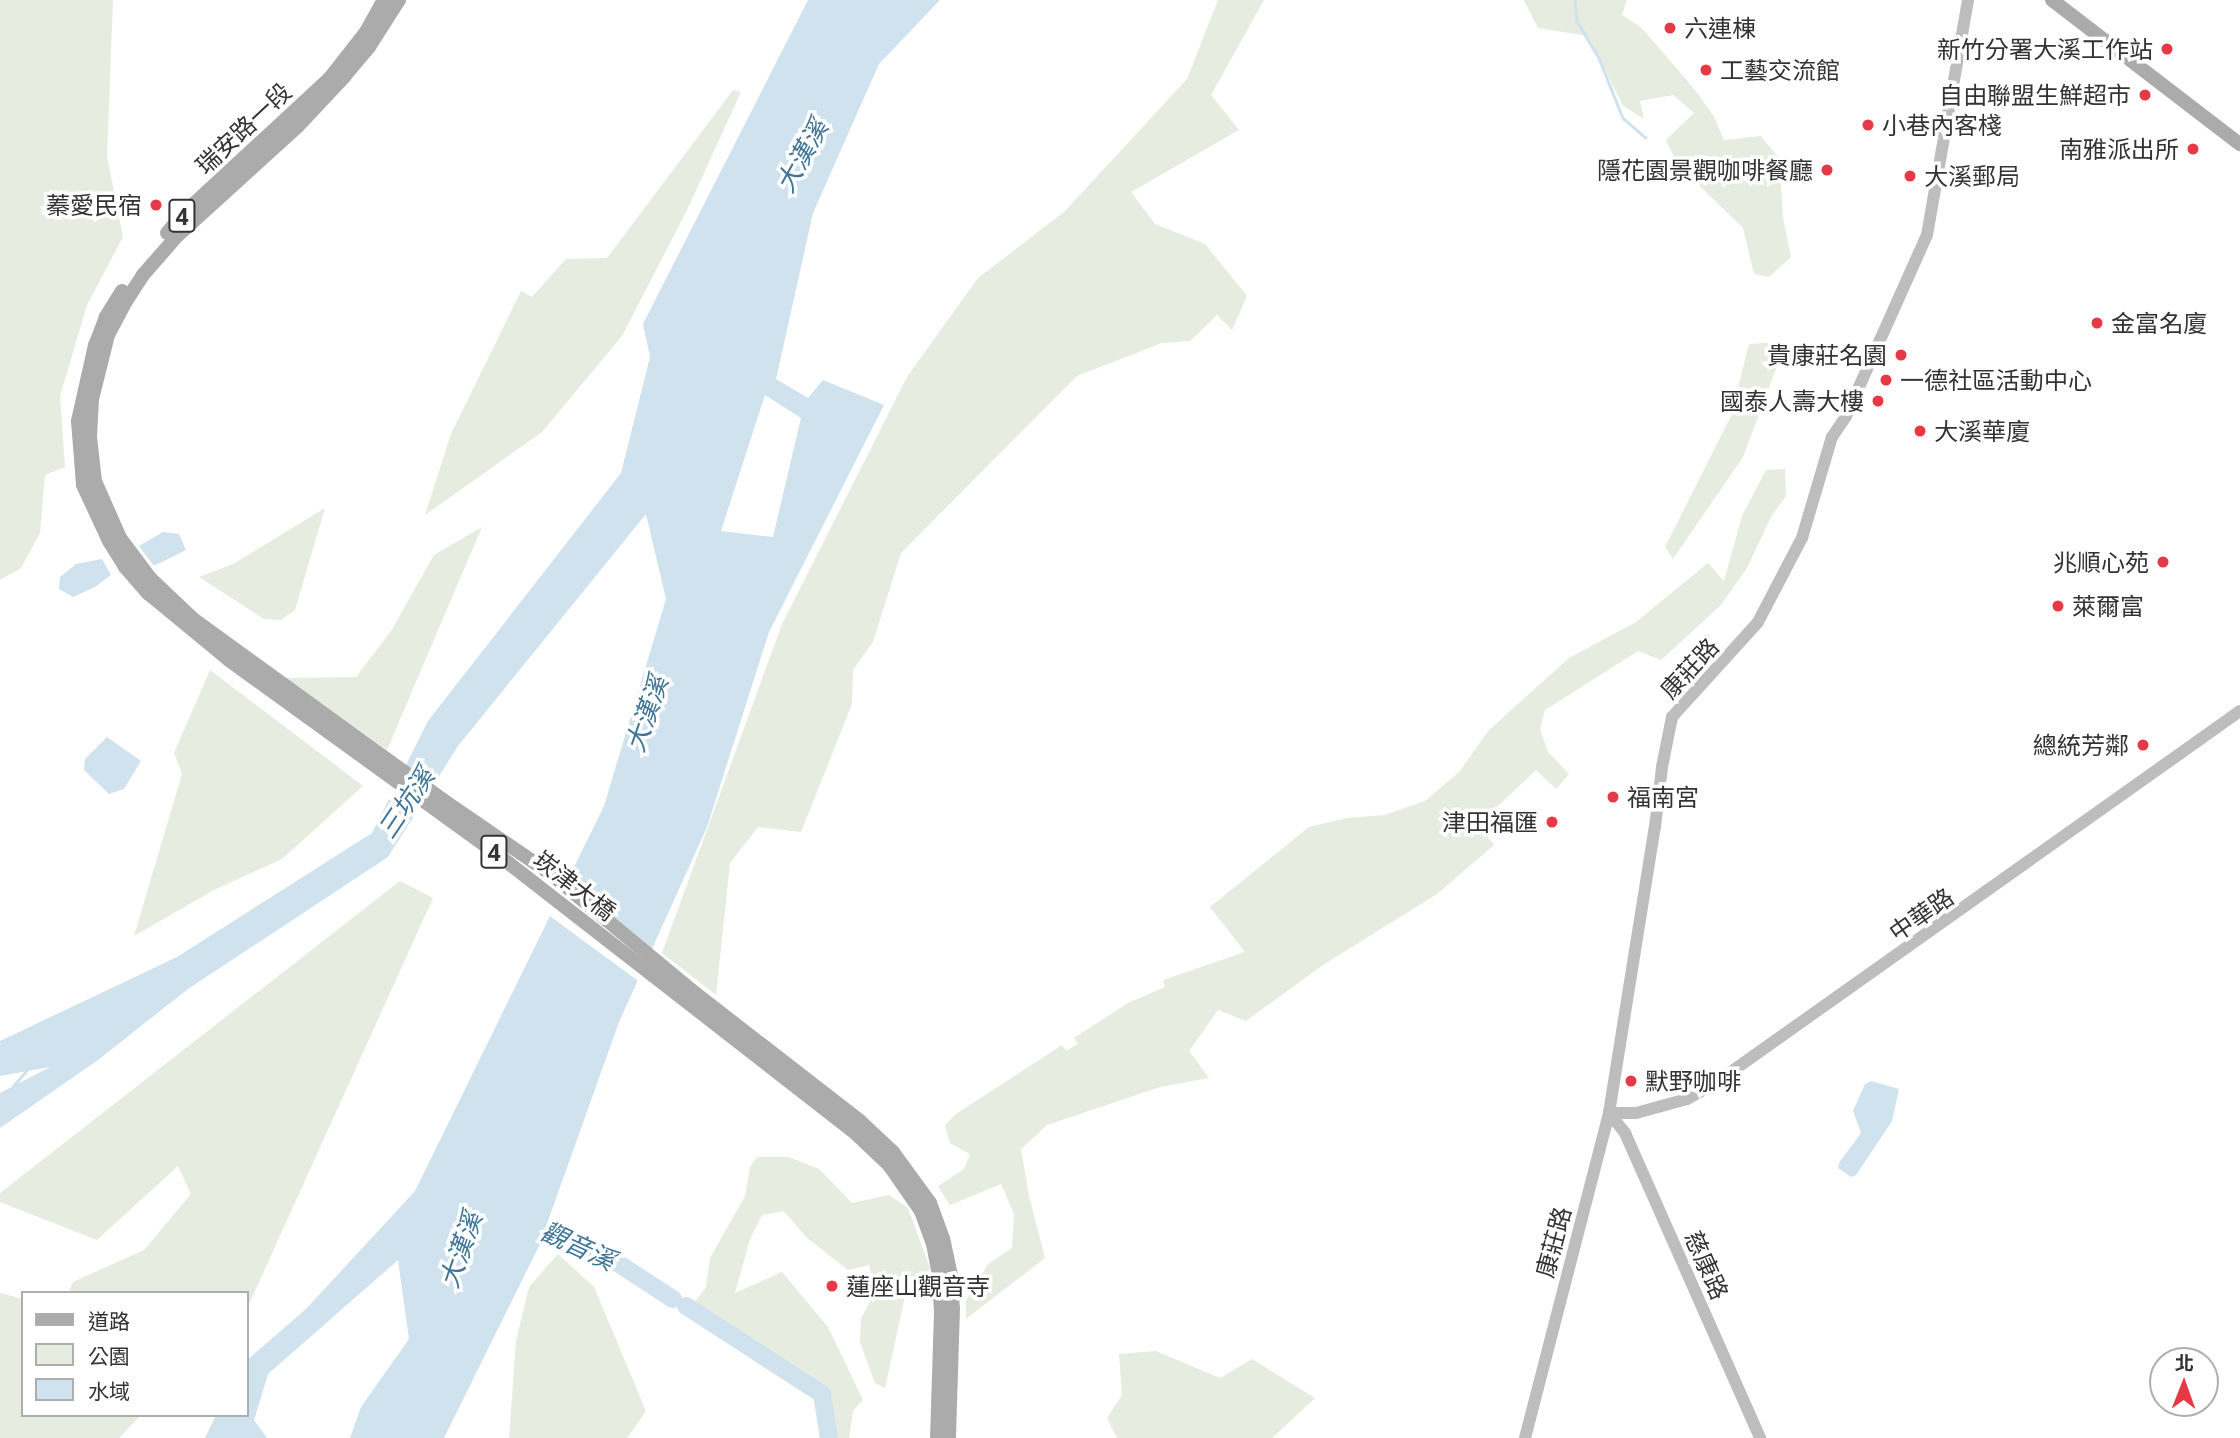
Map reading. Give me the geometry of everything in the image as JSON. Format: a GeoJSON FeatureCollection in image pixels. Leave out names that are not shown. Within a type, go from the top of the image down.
{"type":"FeatureCollection","features":[{"type":"Feature","properties":{"kind":"main road","name":"瑞安路一段"},"geometry":{"type":"LineString","coordinates":[[89,483],[78,421],[94,345],[118,296],[183,214],[329,79],[366,32],[384,0]]}},
{"type":"Feature","properties":{"kind":"main road","name":"瑞安路一段"},"geometry":{"type":"LineString","coordinates":[[89,483],[92,399],[108,335],[124,303],[143,275],[177,236],[298,126],[345,76],[369,47],[399,0]]}},
{"type":"Feature","properties":{"kind":"main road"},"geometry":{"type":"LineString","coordinates":[[2052,0],[2240,144]]}},
{"type":"Feature","properties":{"kind":"main road","name":"崁津大橋"},"geometry":{"type":"LineString","coordinates":[[89,483],[120,538],[150,578],[194,619],[443,800],[551,874],[705,1001],[860,1121],[893,1152],[926,1207]]}},
{"type":"Feature","properties":{"kind":"main road","name":"4"},"geometry":{"type":"LineString","coordinates":[[926,1207],[940,1287],[937,1438]]}},
{"type":"Feature","properties":{"kind":"main road","name":"4"},"geometry":{"type":"LineString","coordinates":[[926,1207],[943,1238],[951,1275],[953,1308],[949,1438]]}},
{"type":"Feature","properties":{"kind":"street","name":"康莊路"},"geometry":{"type":"LineString","coordinates":[[1525,1438],[1609,1113],[1672,717],[1758,622],[1802,538],[1832,437],[1846,416],[1927,235],[1968,0]]}},
{"type":"Feature","properties":{"kind":"street","name":"中華路"},"geometry":{"type":"LineString","coordinates":[[1609,1113],[1636,1113],[1687,1099],[1714,1084],[2240,711]]}},
{"type":"Feature","properties":{"kind":"street","name":"慈康路"},"geometry":{"type":"LineString","coordinates":[[1609,1113],[1625,1133],[1760,1438]]}},
{"type":"Feature","properties":{"kind":"green space"},"geometry":{"type":"Polygon","coordinates":[[[0,0],[113,0],[107,156],[123,237],[87,305],[60,396],[65,467],[45,475],[40,533],[21,568],[0,580],[0,0]]]}},
{"type":"Feature","properties":{"kind":"green space"},"geometry":{"type":"Polygon","coordinates":[[[1218,0],[1264,0],[1211,95],[1239,130],[1131,192],[1155,224],[1205,244],[1247,296],[1232,330],[1217,315],[1190,341],[1162,343],[1077,376],[901,553],[873,642],[853,670],[852,704],[801,832],[758,827],[730,863],[716,995],[662,953],[782,624],[907,377],[978,278],[1064,212],[1187,79],[1218,0]]]}},
{"type":"Feature","properties":{"kind":"green space"},"geometry":{"type":"Polygon","coordinates":[[[1524,0],[1627,0],[1622,15],[1642,28],[1695,90],[1713,115],[1724,140],[1761,136],[1779,158],[1783,218],[1791,257],[1769,277],[1754,274],[1743,228],[1678,165],[1666,140],[1694,113],[1673,95],[1640,101],[1644,119],[1623,106],[1588,36],[1538,28],[1524,0]]]}},
{"type":"Feature","properties":{"kind":"green space"},"geometry":{"type":"Polygon","coordinates":[[[733,90],[741,92],[688,208],[622,336],[542,432],[425,515],[451,434],[521,291],[532,297],[566,259],[607,258],[733,90]]]}},
{"type":"Feature","properties":{"kind":"green space"},"geometry":{"type":"Polygon","coordinates":[[[1786,342],[1743,457],[1673,559],[1665,547],[1731,416],[1749,344],[1786,342]]]}},
{"type":"Feature","properties":{"kind":"green space"},"geometry":{"type":"Polygon","coordinates":[[[1785,469],[1786,496],[1772,515],[1747,568],[1721,605],[1661,660],[1638,651],[1545,710],[1540,729],[1548,752],[1569,774],[1556,789],[1536,770],[1478,825],[1494,845],[1437,894],[1323,965],[1246,1021],[1218,1010],[1189,1051],[1209,1078],[1160,1087],[1047,1125],[1021,1149],[1029,1196],[1045,1258],[966,1319],[966,1301],[988,1264],[1012,1248],[1014,1214],[1001,1184],[950,1205],[938,1186],[964,1169],[970,1154],[950,1143],[945,1125],[956,1114],[1062,1045],[1066,1051],[1078,1044],[1074,1038],[1128,1003],[1165,987],[1163,980],[1245,952],[1210,907],[1309,827],[1347,818],[1384,815],[1425,801],[1460,771],[1489,730],[1569,658],[1636,622],[1708,563],[1724,581],[1742,516],[1766,470],[1785,469]]]}},
{"type":"Feature","properties":{"kind":"green space"},"geometry":{"type":"Polygon","coordinates":[[[325,508],[295,610],[281,620],[264,619],[199,577],[233,564],[325,508]]]}},
{"type":"Feature","properties":{"kind":"green space"},"geometry":{"type":"Polygon","coordinates":[[[482,527],[387,750],[286,678],[356,677],[391,631],[434,555],[482,527]]]}},
{"type":"Feature","properties":{"kind":"green space"},"geometry":{"type":"Polygon","coordinates":[[[210,670],[363,786],[282,859],[214,890],[134,936],[182,774],[174,753],[210,670]]]}},
{"type":"Feature","properties":{"kind":"green space"},"geometry":{"type":"Polygon","coordinates":[[[400,881],[433,898],[248,1304],[248,1291],[69,1291],[73,1282],[144,1250],[191,1194],[178,1166],[97,1240],[0,1202],[0,1193],[400,881]]]}},
{"type":"Feature","properties":{"kind":"green space"},"geometry":{"type":"Polygon","coordinates":[[[757,1157],[789,1157],[819,1169],[852,1203],[889,1195],[908,1208],[930,1268],[924,1288],[907,1287],[885,1388],[875,1383],[860,1342],[861,1318],[875,1293],[869,1265],[848,1270],[806,1237],[784,1211],[762,1215],[750,1239],[735,1293],[782,1272],[828,1327],[863,1400],[853,1411],[849,1438],[832,1438],[824,1388],[693,1304],[706,1287],[710,1258],[745,1196],[750,1167],[757,1157]]]}},
{"type":"Feature","properties":{"kind":"green space"},"geometry":{"type":"Polygon","coordinates":[[[558,1254],[594,1287],[646,1411],[627,1438],[509,1438],[516,1341],[529,1287],[558,1254]]]}},
{"type":"Feature","properties":{"kind":"green space"},"geometry":{"type":"Polygon","coordinates":[[[0,1293],[21,1298],[21,1417],[139,1417],[119,1438],[0,1438],[0,1293]]]}},
{"type":"Feature","properties":{"kind":"green space"},"geometry":{"type":"Polygon","coordinates":[[[1156,1351],[1220,1378],[1252,1359],[1315,1398],[1272,1438],[1117,1438],[1107,1418],[1122,1395],[1119,1354],[1156,1351]]]}},
{"type":"Feature","properties":{"kind":"water","name":"大漢溪"},"geometry":{"type":"Polygon","coordinates":[[[808,0],[940,0],[879,64],[813,213],[776,379],[808,398],[823,380],[884,405],[769,632],[707,827],[619,1022],[539,1246],[444,1438],[350,1438],[361,1407],[409,1339],[398,1260],[268,1374],[254,1420],[267,1438],[205,1438],[215,1417],[248,1417],[248,1359],[306,1309],[415,1191],[604,806],[666,599],[646,514],[458,746],[388,857],[188,989],[98,1060],[0,1128],[0,1093],[50,1067],[0,1076],[0,1041],[177,957],[372,833],[428,721],[621,473],[650,357],[643,324],[808,0]],[[765,395],[721,531],[773,537],[801,418],[765,395]]]}},
{"type":"Feature","properties":{"kind":"water"},"geometry":{"type":"Polygon","coordinates":[[[163,532],[179,534],[186,550],[154,566],[139,546],[163,532]]]}},
{"type":"Feature","properties":{"kind":"water"},"geometry":{"type":"Polygon","coordinates":[[[102,559],[111,575],[95,587],[73,597],[59,589],[60,577],[76,564],[102,559]]]}},
{"type":"Feature","properties":{"kind":"water"},"geometry":{"type":"Polygon","coordinates":[[[107,737],[141,761],[124,789],[109,794],[84,770],[85,759],[107,737]]]}},
{"type":"Feature","properties":{"kind":"water"},"geometry":{"type":"Polygon","coordinates":[[[1871,1081],[1899,1089],[1892,1121],[1856,1175],[1851,1177],[1838,1168],[1839,1163],[1861,1133],[1853,1111],[1865,1084],[1871,1081]]]}},
{"type":"Feature","properties":{"kind":"pier"},"geometry":{"type":"Polygon","coordinates":[[[402,765],[436,788],[416,819],[386,797],[402,765]]]}},
{"type":"Feature","properties":{"kind":"pier"},"geometry":{"type":"Polygon","coordinates":[[[563,881],[655,952],[641,983],[547,914],[563,881]]]}},
{"type":"Feature","properties":{"kind":"waterway"},"geometry":{"type":"LineString","coordinates":[[1575,0],[1577,21],[1599,58],[1623,118],[1646,138]]}},
{"type":"Feature","properties":{"kind":"waterway","name":"三坑溪"},"geometry":{"type":"LineString","coordinates":[[13,1086],[27,1070]]}},
{"type":"Feature","properties":{"kind":"waterway","name":"觀音溪"},"geometry":{"type":"LineString","coordinates":[[524,1222],[599,1251],[673,1299]]}},
{"type":"Feature","properties":{"kind":"waterway","name":"觀音溪"},"geometry":{"type":"LineString","coordinates":[[686,1306],[822,1394],[829,1438]]}},
{"type":"Feature","properties":{"kind":"place","name":"六連棟"},"geometry":{"type":"Point","coordinates":[1670,28]}},
{"type":"Feature","properties":{"kind":"place","name":"新竹分署大溪工作站"},"geometry":{"type":"Point","coordinates":[2167,49]}},
{"type":"Feature","properties":{"kind":"place","name":"工藝交流館"},"geometry":{"type":"Point","coordinates":[1706,70]}},
{"type":"Feature","properties":{"kind":"place","name":"自由聯盟生鮮超市"},"geometry":{"type":"Point","coordinates":[2145,95]}},
{"type":"Feature","properties":{"kind":"place","name":"小巷內客棧"},"geometry":{"type":"Point","coordinates":[1868,125]}},
{"type":"Feature","properties":{"kind":"place","name":"南雅派出所"},"geometry":{"type":"Point","coordinates":[2193,149]}},
{"type":"Feature","properties":{"kind":"place","name":"隱花園景觀咖啡餐廳"},"geometry":{"type":"Point","coordinates":[1827,170]}},
{"type":"Feature","properties":{"kind":"place","name":"大溪郵局"},"geometry":{"type":"Point","coordinates":[1910,176]}},
{"type":"Feature","properties":{"kind":"place","name":"蓁愛民宿"},"geometry":{"type":"Point","coordinates":[156,205]}},
{"type":"Feature","properties":{"kind":"place","name":"金富名廈"},"geometry":{"type":"Point","coordinates":[2097,323]}},
{"type":"Feature","properties":{"kind":"place","name":"貴康莊名園"},"geometry":{"type":"Point","coordinates":[1901,355]}},
{"type":"Feature","properties":{"kind":"place","name":"一德社區活動中心"},"geometry":{"type":"Point","coordinates":[1886,380]}},
{"type":"Feature","properties":{"kind":"place","name":"國泰人壽大樓"},"geometry":{"type":"Point","coordinates":[1878,401]}},
{"type":"Feature","properties":{"kind":"place","name":"大溪華廈"},"geometry":{"type":"Point","coordinates":[1920,431]}},
{"type":"Feature","properties":{"kind":"place","name":"兆順心苑"},"geometry":{"type":"Point","coordinates":[2163,562]}},
{"type":"Feature","properties":{"kind":"place","name":"萊爾富"},"geometry":{"type":"Point","coordinates":[2058,606]}},
{"type":"Feature","properties":{"kind":"place","name":"總統芳鄰"},"geometry":{"type":"Point","coordinates":[2143,745]}},
{"type":"Feature","properties":{"kind":"place","name":"福南宮"},"geometry":{"type":"Point","coordinates":[1613,797]}},
{"type":"Feature","properties":{"kind":"place","name":"津田福匯"},"geometry":{"type":"Point","coordinates":[1552,822]}},
{"type":"Feature","properties":{"kind":"place","name":"默野咖啡"},"geometry":{"type":"Point","coordinates":[1631,1081]}},
{"type":"Feature","properties":{"kind":"place","name":"蓮座山觀音寺"},"geometry":{"type":"Point","coordinates":[832,1286]}}]}
